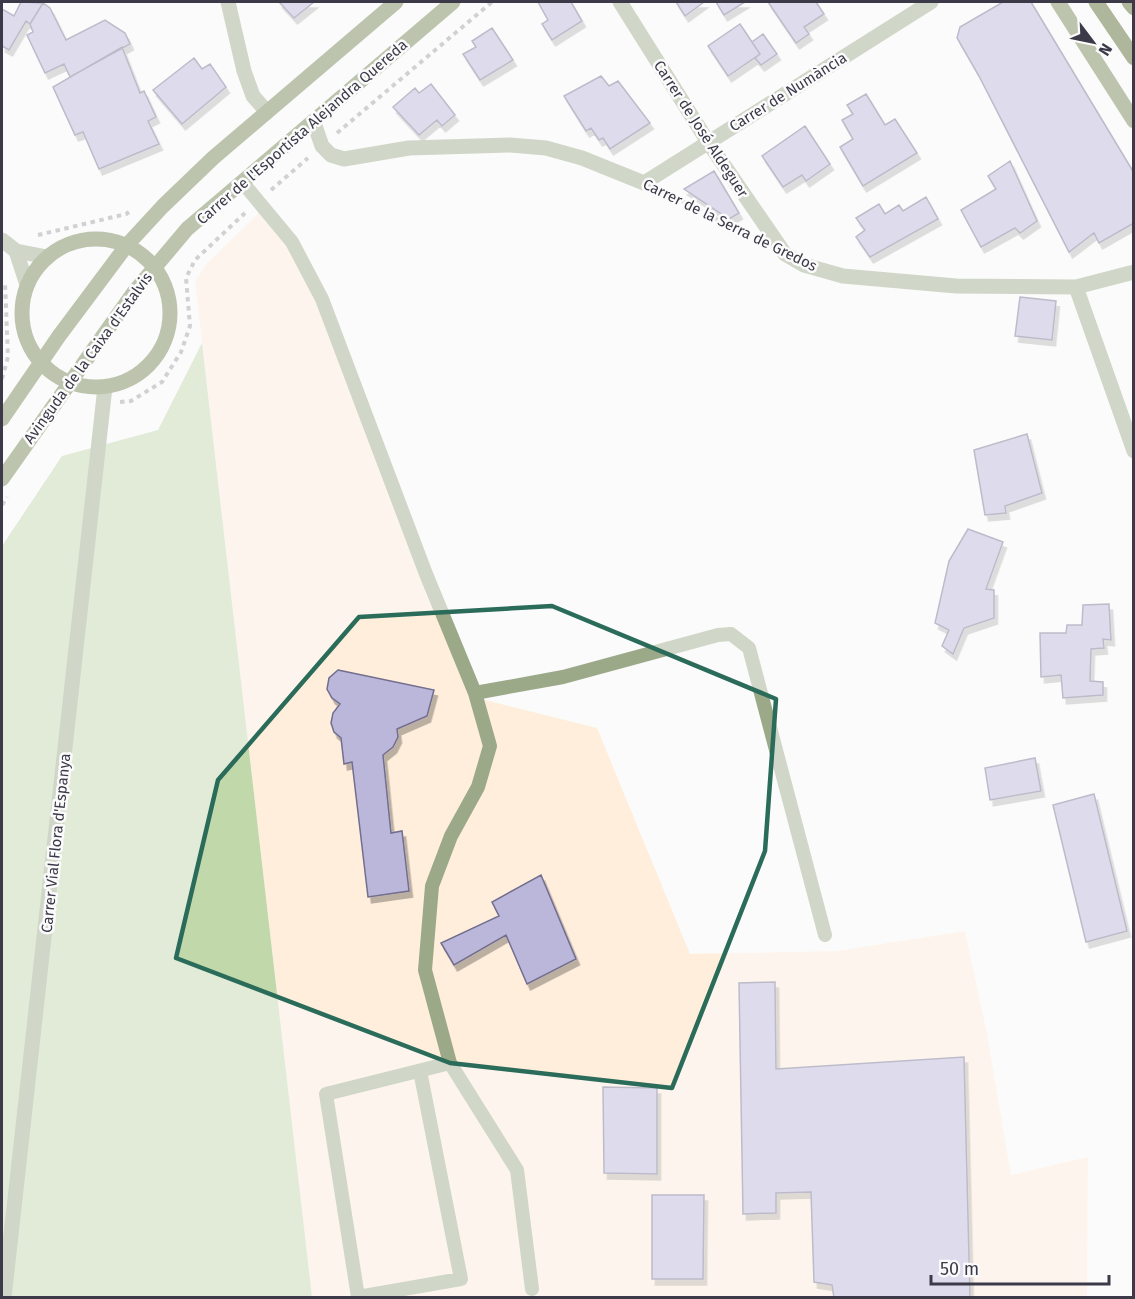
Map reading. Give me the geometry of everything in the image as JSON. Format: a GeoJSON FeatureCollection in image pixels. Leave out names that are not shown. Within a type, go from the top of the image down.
{"type":"FeatureCollection","features":[{"type":"Feature","properties":{"kind":"main road"},"geometry":{"type":"LineString","coordinates":[[2,419],[40,363],[127,245],[163,206],[213,158],[396,2]]}},
{"type":"Feature","properties":{"kind":"main road","name":"Carrer de l'Esportista Alejandra Quereda"},"geometry":{"type":"LineString","coordinates":[[155,267],[187,230],[453,2]]}},
{"type":"Feature","properties":{"kind":"main road"},"geometry":{"type":"LineString","coordinates":[[1058,2],[1134,121]]}},
{"type":"Feature","properties":{"kind":"main road"},"geometry":{"type":"LineString","coordinates":[[1096,2],[1134,58]]}},
{"type":"Feature","properties":{"kind":"main road"},"geometry":{"type":"LineString","coordinates":[[1129,2],[1134,8]]}},
{"type":"Feature","properties":{"kind":"main road"},"geometry":{"type":"LineString","coordinates":[[94,238],[127,245],[143,254],[155,267],[166,286],[171,308],[169,331],[161,352],[146,369],[127,381],[105,387],[87,387],[69,383],[53,374],[40,363],[32,352],[24,329],[22,312],[27,285],[47,257],[69,244],[94,238]]}},
{"type":"Feature","properties":{"kind":"main road","name":"Avinguda de la Caixa d'Estalvis"},"geometry":{"type":"LineString","coordinates":[[2,479],[134,292],[155,267]]}},
{"type":"Feature","properties":{"kind":"street"},"geometry":{"type":"LineString","coordinates":[[228,2],[244,71],[253,96],[267,112]]}},
{"type":"Feature","properties":{"kind":"street","name":"Carrer de José Aldeguer"},"geometry":{"type":"LineString","coordinates":[[620,2],[708,142],[785,254]]}},
{"type":"Feature","properties":{"kind":"street","name":"Carrer de Numància"},"geometry":{"type":"LineString","coordinates":[[644,183],[931,2]]}},
{"type":"Feature","properties":{"kind":"street","name":"Carrer de la Serra de Gredos"},"geometry":{"type":"LineString","coordinates":[[314,123],[322,146],[331,155],[344,159],[409,148],[510,145],[546,148],[582,158],[644,183]]}},
{"type":"Feature","properties":{"kind":"street"},"geometry":{"type":"LineString","coordinates":[[2,240],[16,251],[47,257]]}},
{"type":"Feature","properties":{"kind":"street"},"geometry":{"type":"LineString","coordinates":[[16,251],[27,285]]}},
{"type":"Feature","properties":{"kind":"street","name":"Carrer de la Serra de Gredos"},"geometry":{"type":"LineString","coordinates":[[785,254],[804,264],[843,276],[956,286],[1076,287],[1134,272]]}},
{"type":"Feature","properties":{"kind":"street"},"geometry":{"type":"LineString","coordinates":[[1076,287],[1134,452]]}},
{"type":"Feature","properties":{"kind":"street","name":"Carrer Vial Flora d'Espanya"},"geometry":{"type":"LineString","coordinates":[[4,1298],[105,387]]}},
{"type":"Feature","properties":{"kind":"lane"},"geometry":{"type":"LineString","coordinates":[[243,183],[292,242],[322,299],[422,564],[475,693],[490,746],[478,787],[451,836],[432,886],[425,970],[450,1063],[517,1170],[532,1288]]}},
{"type":"Feature","properties":{"kind":"lane"},"geometry":{"type":"LineString","coordinates":[[475,693],[563,676],[718,635],[731,634],[749,648],[825,935]]}},
{"type":"Feature","properties":{"kind":"lane"},"geometry":{"type":"LineString","coordinates":[[420,1071],[461,1279],[358,1297],[326,1094],[450,1063]]}},
{"type":"Feature","properties":{"kind":"path","name":"Carrer de la Serra de Gredos"},"geometry":{"type":"LineString","coordinates":[[644,183],[661,188],[754,238]]}},
{"type":"Feature","properties":{"kind":"path"},"geometry":{"type":"LineString","coordinates":[[35,236],[126,214],[134,207]]}},
{"type":"Feature","properties":{"kind":"path"},"geometry":{"type":"LineString","coordinates":[[2,379],[8,357],[4,280]]}},
{"type":"Feature","properties":{"kind":"highlighted area"},"geometry":{"type":"Polygon","coordinates":[[[552,606],[776,699],[765,851],[672,1088],[450,1063],[176,958],[218,780],[359,617],[552,606]]]}},
{"type":"Feature","properties":{"kind":"shaded area"},"geometry":{"type":"Polygon","coordinates":[[[267,205],[290,231],[316,272],[477,698],[597,728],[690,954],[836,951],[965,931],[987,1033],[1011,1175],[1088,1157],[1087,1297],[312,1297],[195,282],[206,264],[267,205]]]}},
{"type":"Feature","properties":{"kind":"green space"},"geometry":{"type":"Polygon","coordinates":[[[202,343],[312,1297],[2,1298],[2,546],[62,456],[158,430],[202,343]]]}},
{"type":"Feature","properties":{"kind":"building"},"geometry":{"type":"Polygon","coordinates":[[[21,2],[43,3],[30,24],[26,21],[9,50],[2,46],[2,9],[14,16],[21,2]]]}},
{"type":"Feature","properties":{"kind":"building"},"geometry":{"type":"Polygon","coordinates":[[[279,2],[314,2],[294,18],[279,2]]]}},
{"type":"Feature","properties":{"kind":"building"},"geometry":{"type":"Polygon","coordinates":[[[538,2],[571,2],[582,21],[552,40],[542,24],[548,20],[538,2]]]}},
{"type":"Feature","properties":{"kind":"building"},"geometry":{"type":"Polygon","coordinates":[[[676,2],[704,2],[685,16],[676,2]]]}},
{"type":"Feature","properties":{"kind":"building"},"geometry":{"type":"Polygon","coordinates":[[[716,2],[745,2],[724,15],[716,2]]]}},
{"type":"Feature","properties":{"kind":"building"},"geometry":{"type":"Polygon","coordinates":[[[768,2],[816,2],[824,14],[804,27],[809,34],[796,43],[768,2]]]}},
{"type":"Feature","properties":{"kind":"building"},"geometry":{"type":"Polygon","coordinates":[[[1003,2],[1031,2],[1134,173],[1134,223],[1099,243],[1094,233],[1069,252],[979,76],[957,38],[960,27],[1003,2]]]}},
{"type":"Feature","properties":{"kind":"building"},"geometry":{"type":"Polygon","coordinates":[[[43,3],[50,8],[66,40],[105,20],[125,33],[130,44],[70,77],[64,64],[45,73],[27,35],[33,32],[30,24],[43,3]]]}},
{"type":"Feature","properties":{"kind":"building"},"geometry":{"type":"Polygon","coordinates":[[[740,24],[760,54],[728,76],[708,46],[740,24]]]}},
{"type":"Feature","properties":{"kind":"building"},"geometry":{"type":"Polygon","coordinates":[[[492,28],[513,60],[480,80],[463,54],[476,47],[472,41],[492,28]]]}},
{"type":"Feature","properties":{"kind":"building"},"geometry":{"type":"Polygon","coordinates":[[[763,34],[777,54],[761,65],[755,58],[760,54],[752,42],[763,34]]]}},
{"type":"Feature","properties":{"kind":"building"},"geometry":{"type":"Polygon","coordinates":[[[122,47],[140,93],[144,91],[156,117],[148,121],[159,144],[99,169],[83,132],[75,135],[53,87],[122,47]]]}},
{"type":"Feature","properties":{"kind":"building"},"geometry":{"type":"Polygon","coordinates":[[[194,58],[202,69],[210,64],[226,87],[182,124],[153,90],[194,58]]]}},
{"type":"Feature","properties":{"kind":"building"},"geometry":{"type":"Polygon","coordinates":[[[601,76],[609,86],[618,81],[650,123],[610,149],[603,138],[599,140],[591,128],[586,131],[564,96],[601,76]]]}},
{"type":"Feature","properties":{"kind":"building"},"geometry":{"type":"Polygon","coordinates":[[[431,84],[455,115],[442,126],[437,120],[419,135],[393,107],[415,88],[419,93],[431,84]]]}},
{"type":"Feature","properties":{"kind":"building"},"geometry":{"type":"Polygon","coordinates":[[[866,94],[885,125],[895,119],[917,153],[863,186],[840,147],[853,139],[842,120],[853,114],[847,105],[866,94]]]}},
{"type":"Feature","properties":{"kind":"building"},"geometry":{"type":"Polygon","coordinates":[[[805,126],[830,164],[806,181],[802,175],[783,187],[762,156],[805,126]]]}},
{"type":"Feature","properties":{"kind":"building"},"geometry":{"type":"Polygon","coordinates":[[[1010,161],[1037,221],[1020,233],[1015,228],[981,247],[961,210],[996,189],[988,176],[1010,161]]]}},
{"type":"Feature","properties":{"kind":"building"},"geometry":{"type":"Polygon","coordinates":[[[714,171],[739,213],[729,219],[684,189],[714,171]]]}},
{"type":"Feature","properties":{"kind":"building"},"geometry":{"type":"Polygon","coordinates":[[[926,197],[938,219],[870,257],[856,237],[865,230],[856,218],[879,204],[885,214],[899,205],[903,211],[926,197]]]}},
{"type":"Feature","properties":{"kind":"building"},"geometry":{"type":"Polygon","coordinates":[[[1020,297],[1056,301],[1052,340],[1015,336],[1020,297]]]}},
{"type":"Feature","properties":{"kind":"building"},"geometry":{"type":"Polygon","coordinates":[[[1027,434],[1042,493],[1005,506],[1006,513],[985,515],[974,450],[1027,434]]]}},
{"type":"Feature","properties":{"kind":"building"},"geometry":{"type":"Polygon","coordinates":[[[968,529],[1003,542],[986,589],[994,590],[994,618],[964,628],[953,654],[942,646],[949,630],[935,623],[949,561],[968,529]]]}},
{"type":"Feature","properties":{"kind":"building"},"geometry":{"type":"Polygon","coordinates":[[[1109,604],[1111,640],[1103,639],[1104,648],[1091,649],[1090,681],[1103,682],[1103,695],[1063,698],[1061,675],[1041,677],[1040,633],[1066,633],[1067,625],[1082,625],[1083,605],[1109,604]]]}},
{"type":"Feature","properties":{"kind":"building"},"geometry":{"type":"Polygon","coordinates":[[[338,670],[434,690],[427,716],[397,729],[398,737],[393,747],[383,755],[391,833],[402,831],[409,891],[368,897],[352,762],[344,764],[341,738],[334,732],[331,723],[333,713],[340,704],[332,698],[327,689],[329,678],[338,670]]]}},
{"type":"Feature","properties":{"kind":"building"},"geometry":{"type":"Polygon","coordinates":[[[1035,758],[1041,791],[990,800],[985,768],[1035,758]]]}},
{"type":"Feature","properties":{"kind":"building"},"geometry":{"type":"Polygon","coordinates":[[[1094,794],[1127,931],[1086,942],[1053,805],[1094,794]]]}},
{"type":"Feature","properties":{"kind":"building"},"geometry":{"type":"Polygon","coordinates":[[[541,875],[576,959],[527,984],[506,935],[454,965],[441,943],[499,916],[492,902],[541,875]]]}},
{"type":"Feature","properties":{"kind":"building"},"geometry":{"type":"Polygon","coordinates":[[[775,982],[776,1069],[964,1057],[970,1297],[993,1298],[834,1298],[832,1285],[814,1282],[811,1192],[776,1193],[776,1213],[743,1214],[739,983],[775,982]]]}},
{"type":"Feature","properties":{"kind":"building"},"geometry":{"type":"Polygon","coordinates":[[[603,1087],[657,1088],[657,1174],[604,1173],[603,1087]]]}},
{"type":"Feature","properties":{"kind":"building"},"geometry":{"type":"Polygon","coordinates":[[[652,1195],[704,1195],[703,1279],[652,1279],[652,1195]]]}}]}
